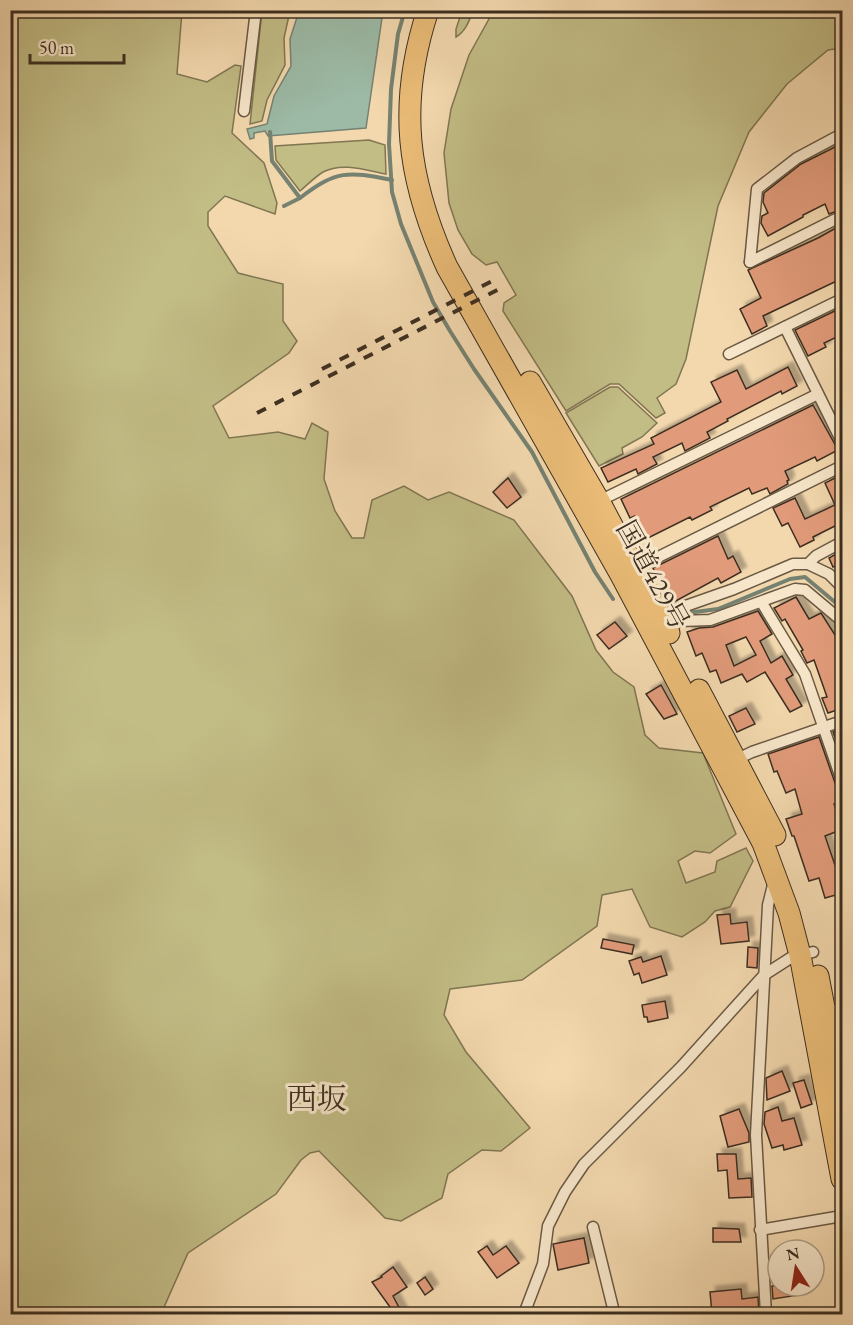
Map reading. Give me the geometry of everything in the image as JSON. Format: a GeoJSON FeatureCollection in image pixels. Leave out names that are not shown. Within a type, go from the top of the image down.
{"type":"FeatureCollection","features":[{"type":"Feature","properties":{"kind":"highway","name":"国道429号"},"geometry":{"type":"LineString","coordinates":[[428,10],[418,40],[411,77],[409,106],[410,140],[422,205],[447,267],[591,504]]}},
{"type":"Feature","properties":{"kind":"highway","name":"国道429号"},"geometry":{"type":"LineString","coordinates":[[441,10],[429,46],[421,102],[431,189],[447,236],[730,762],[784,855],[806,921],[807,953]]}},
{"type":"Feature","properties":{"kind":"highway","name":"国道429号"},"geometry":{"type":"LineString","coordinates":[[730,762],[807,953],[827,1013],[843,1101]]}},
{"type":"Feature","properties":{"kind":"highway","name":"国道429号"},"geometry":{"type":"LineString","coordinates":[[827,1013],[843,1179]]}},
{"type":"Feature","properties":{"kind":"street"},"geometry":{"type":"LineString","coordinates":[[244,111],[256,10]]}},
{"type":"Feature","properties":{"kind":"street"},"geometry":{"type":"LineString","coordinates":[[843,134],[797,158],[757,189],[750,262],[843,216]]}},
{"type":"Feature","properties":{"kind":"street"},"geometry":{"type":"LineString","coordinates":[[729,354],[843,299]]}},
{"type":"Feature","properties":{"kind":"street"},"geometry":{"type":"LineString","coordinates":[[785,327],[843,442]]}},
{"type":"Feature","properties":{"kind":"street"},"geometry":{"type":"LineString","coordinates":[[591,504],[818,394]]}},
{"type":"Feature","properties":{"kind":"street"},"geometry":{"type":"LineString","coordinates":[[628,572],[843,465]]}},
{"type":"Feature","properties":{"kind":"street"},"geometry":{"type":"LineString","coordinates":[[808,564],[816,556],[843,542]]}},
{"type":"Feature","properties":{"kind":"street"},"geometry":{"type":"LineString","coordinates":[[656,624],[793,564],[808,564],[829,574],[843,587]]}},
{"type":"Feature","properties":{"kind":"street"},"geometry":{"type":"LineString","coordinates":[[656,624],[710,620],[762,603],[795,589],[805,590],[843,621]]}},
{"type":"Feature","properties":{"kind":"street"},"geometry":{"type":"LineString","coordinates":[[762,603],[805,674],[843,781]]}},
{"type":"Feature","properties":{"kind":"street"},"geometry":{"type":"LineString","coordinates":[[730,762],[752,752],[843,721]]}},
{"type":"Feature","properties":{"kind":"street"},"geometry":{"type":"LineString","coordinates":[[766,1314],[756,1135],[768,905],[776,875]]}},
{"type":"Feature","properties":{"kind":"street"},"geometry":{"type":"LineString","coordinates":[[524,1314],[543,1264],[548,1226],[584,1164],[681,1067],[764,975],[792,957],[807,953]]}},
{"type":"Feature","properties":{"kind":"street"},"geometry":{"type":"LineString","coordinates":[[760,1230],[843,1216]]}},
{"type":"Feature","properties":{"kind":"street"},"geometry":{"type":"LineString","coordinates":[[593,1227],[613,1308],[611,1314]]}},
{"type":"Feature","properties":{"kind":"shaded area"},"geometry":{"type":"Polygon","coordinates":[[[494,10],[842,11],[842,48],[828,50],[787,84],[749,132],[718,206],[686,359],[676,384],[657,398],[665,413],[656,418],[619,384],[610,384],[566,411],[503,311],[504,303],[516,295],[497,262],[486,265],[472,254],[458,230],[449,203],[444,153],[451,109],[469,55],[494,10]]]}},
{"type":"Feature","properties":{"kind":"shaded area"},"geometry":{"type":"Polygon","coordinates":[[[10,11],[182,11],[177,74],[207,82],[235,65],[241,66],[232,133],[264,163],[277,203],[275,214],[225,196],[208,212],[208,226],[238,273],[283,284],[283,321],[297,341],[289,353],[213,406],[229,438],[278,432],[305,439],[312,423],[328,432],[324,479],[335,511],[352,538],[364,538],[372,500],[404,486],[428,500],[449,492],[514,520],[572,596],[596,650],[613,672],[634,687],[645,735],[659,748],[703,753],[736,834],[710,853],[695,851],[678,861],[686,883],[715,872],[717,861],[746,848],[753,861],[730,907],[715,911],[705,922],[682,937],[650,927],[632,889],[602,895],[597,926],[522,980],[450,989],[444,1015],[466,1052],[530,1128],[501,1151],[482,1150],[448,1174],[442,1198],[401,1221],[385,1218],[319,1151],[310,1153],[301,1160],[276,1194],[188,1253],[161,1314],[11,1314],[10,11]]]}},
{"type":"Feature","properties":{"kind":"shaded area"},"geometry":{"type":"Polygon","coordinates":[[[262,11],[290,11],[284,38],[285,65],[267,100],[262,121],[250,124],[262,11]]]}},
{"type":"Feature","properties":{"kind":"shaded area"},"geometry":{"type":"Polygon","coordinates":[[[299,11],[383,11],[366,128],[268,136],[265,131],[254,133],[254,138],[250,139],[247,129],[267,124],[274,96],[291,66],[290,39],[299,11]]]}},
{"type":"Feature","properties":{"kind":"shaded area"},"geometry":{"type":"Polygon","coordinates":[[[462,11],[473,11],[465,29],[456,37],[456,29],[462,11]]]}},
{"type":"Feature","properties":{"kind":"shaded area"},"geometry":{"type":"Polygon","coordinates":[[[369,140],[385,145],[386,174],[346,167],[330,169],[300,191],[276,160],[275,146],[369,140]]]}},
{"type":"Feature","properties":{"kind":"shaded area"},"geometry":{"type":"Polygon","coordinates":[[[610,387],[618,387],[657,423],[642,437],[622,448],[623,454],[599,466],[566,413],[610,387]]]}},
{"type":"Feature","properties":{"kind":"building"},"geometry":{"type":"Polygon","coordinates":[[[843,143],[843,197],[839,198],[843,209],[829,214],[825,204],[768,236],[761,223],[762,216],[768,213],[763,202],[764,193],[801,164],[843,143]]]}},
{"type":"Feature","properties":{"kind":"building"},"geometry":{"type":"Polygon","coordinates":[[[843,224],[843,278],[763,316],[767,326],[752,334],[740,309],[761,298],[748,270],[843,224]]]}},
{"type":"Feature","properties":{"kind":"building"},"geometry":{"type":"Polygon","coordinates":[[[843,307],[843,334],[824,343],[826,347],[808,356],[795,330],[843,307]]]}},
{"type":"Feature","properties":{"kind":"building"},"geometry":{"type":"Polygon","coordinates":[[[788,367],[797,386],[782,394],[781,391],[727,419],[728,421],[707,432],[710,438],[685,451],[682,443],[653,457],[657,464],[638,474],[636,469],[608,482],[601,468],[654,444],[651,438],[721,402],[711,382],[737,370],[746,389],[788,367]]]}},
{"type":"Feature","properties":{"kind":"building"},"geometry":{"type":"Polygon","coordinates":[[[813,405],[838,450],[817,461],[815,457],[785,471],[789,480],[788,484],[770,494],[767,488],[752,494],[749,488],[710,507],[712,510],[692,520],[690,517],[646,539],[635,516],[630,518],[621,499],[813,405]]]}},
{"type":"Feature","properties":{"kind":"building"},"geometry":{"type":"Polygon","coordinates":[[[843,474],[843,522],[813,537],[814,540],[800,547],[788,523],[782,526],[773,508],[795,498],[805,519],[835,505],[825,483],[843,474]]]}},
{"type":"Feature","properties":{"kind":"building"},"geometry":{"type":"Polygon","coordinates":[[[508,478],[521,497],[507,508],[493,492],[508,478]]]}},
{"type":"Feature","properties":{"kind":"building"},"geometry":{"type":"Polygon","coordinates":[[[718,536],[728,559],[733,556],[741,572],[721,583],[718,578],[674,602],[663,582],[660,583],[653,568],[718,536]]]}},
{"type":"Feature","properties":{"kind":"building"},"geometry":{"type":"Polygon","coordinates":[[[843,550],[843,563],[833,567],[829,558],[843,550]]]}},
{"type":"Feature","properties":{"kind":"building"},"geometry":{"type":"Polygon","coordinates":[[[796,597],[809,619],[821,613],[835,635],[843,631],[843,708],[828,713],[822,698],[827,697],[814,660],[807,663],[801,651],[803,650],[785,619],[782,621],[774,608],[796,597]]]}},
{"type":"Feature","properties":{"kind":"building"},"geometry":{"type":"Polygon","coordinates":[[[758,611],[772,634],[760,641],[771,663],[782,656],[793,675],[786,679],[802,706],[790,712],[765,672],[747,682],[742,674],[721,683],[716,670],[710,672],[702,653],[696,656],[687,632],[713,627],[758,611]],[[746,637],[726,645],[734,666],[756,655],[746,637]]]}},
{"type":"Feature","properties":{"kind":"building"},"geometry":{"type":"Polygon","coordinates":[[[615,622],[627,636],[609,649],[597,635],[615,622]]]}},
{"type":"Feature","properties":{"kind":"building"},"geometry":{"type":"Polygon","coordinates":[[[661,685],[677,714],[664,719],[646,694],[661,685]]]}},
{"type":"Feature","properties":{"kind":"building"},"geometry":{"type":"Polygon","coordinates":[[[746,708],[755,724],[737,732],[729,716],[746,708]]]}},
{"type":"Feature","properties":{"kind":"building"},"geometry":{"type":"Polygon","coordinates":[[[843,729],[843,759],[833,732],[843,729]]]}},
{"type":"Feature","properties":{"kind":"building"},"geometry":{"type":"Polygon","coordinates":[[[819,737],[835,783],[838,787],[843,788],[843,801],[834,804],[843,829],[825,836],[837,871],[843,869],[843,893],[825,898],[819,878],[809,881],[786,819],[802,814],[795,789],[786,793],[777,771],[774,772],[768,754],[819,737]]]}},
{"type":"Feature","properties":{"kind":"building"},"geometry":{"type":"Polygon","coordinates":[[[730,914],[731,924],[747,922],[749,941],[721,944],[717,915],[730,914]]]}},
{"type":"Feature","properties":{"kind":"building"},"geometry":{"type":"Polygon","coordinates":[[[603,939],[634,945],[632,954],[601,948],[603,939]]]}},
{"type":"Feature","properties":{"kind":"building"},"geometry":{"type":"Polygon","coordinates":[[[748,947],[758,948],[757,968],[747,967],[748,947]]]}},
{"type":"Feature","properties":{"kind":"building"},"geometry":{"type":"Polygon","coordinates":[[[661,956],[667,975],[642,983],[639,973],[634,975],[629,961],[641,957],[643,962],[661,956]]]}},
{"type":"Feature","properties":{"kind":"building"},"geometry":{"type":"Polygon","coordinates":[[[665,1001],[668,1018],[648,1022],[647,1017],[644,1017],[642,1005],[665,1001]]]}},
{"type":"Feature","properties":{"kind":"building"},"geometry":{"type":"Polygon","coordinates":[[[782,1071],[790,1091],[767,1100],[766,1078],[782,1071]]]}},
{"type":"Feature","properties":{"kind":"building"},"geometry":{"type":"Polygon","coordinates":[[[804,1080],[812,1104],[801,1108],[793,1083],[804,1080]]]}},
{"type":"Feature","properties":{"kind":"building"},"geometry":{"type":"Polygon","coordinates":[[[778,1107],[782,1121],[794,1118],[802,1145],[784,1150],[783,1145],[772,1148],[764,1124],[765,1112],[778,1107]]]}},
{"type":"Feature","properties":{"kind":"building"},"geometry":{"type":"Polygon","coordinates":[[[739,1109],[749,1133],[749,1142],[728,1147],[720,1116],[739,1109]]]}},
{"type":"Feature","properties":{"kind":"building"},"geometry":{"type":"Polygon","coordinates":[[[717,1154],[736,1154],[738,1179],[751,1178],[752,1197],[729,1198],[727,1170],[718,1171],[717,1154]]]}},
{"type":"Feature","properties":{"kind":"building"},"geometry":{"type":"Polygon","coordinates":[[[713,1228],[739,1229],[741,1242],[713,1242],[713,1228]]]}},
{"type":"Feature","properties":{"kind":"building"},"geometry":{"type":"Polygon","coordinates":[[[584,1238],[589,1263],[558,1270],[553,1244],[584,1238]]]}},
{"type":"Feature","properties":{"kind":"building"},"geometry":{"type":"Polygon","coordinates":[[[487,1246],[493,1255],[506,1246],[519,1263],[497,1278],[478,1252],[487,1246]]]}},
{"type":"Feature","properties":{"kind":"building"},"geometry":{"type":"Polygon","coordinates":[[[393,1267],[407,1287],[393,1296],[402,1313],[400,1314],[395,1314],[372,1282],[393,1267]]]}},
{"type":"Feature","properties":{"kind":"building"},"geometry":{"type":"Polygon","coordinates":[[[425,1277],[433,1289],[425,1295],[417,1283],[425,1277]]]}},
{"type":"Feature","properties":{"kind":"building"},"geometry":{"type":"Polygon","coordinates":[[[741,1289],[742,1299],[758,1297],[759,1314],[740,1314],[740,1312],[712,1314],[710,1292],[741,1289]]]}},
{"type":"Feature","properties":{"kind":"waterway"},"geometry":{"type":"LineString","coordinates":[[405,10],[398,34],[391,89],[389,144],[392,192],[401,224],[433,302],[474,369],[532,452],[595,572],[613,599]]}},
{"type":"Feature","properties":{"kind":"waterway"},"geometry":{"type":"LineString","coordinates":[[270,132],[272,161],[300,198],[324,182],[343,175],[364,175],[392,180]]}},
{"type":"Feature","properties":{"kind":"waterway"},"geometry":{"type":"LineString","coordinates":[[284,206],[300,198]]}},
{"type":"Feature","properties":{"kind":"waterway"},"geometry":{"type":"LineString","coordinates":[[687,613],[718,609],[790,579],[805,577],[842,608]]}},
{"type":"Feature","properties":{"kind":"railway"},"geometry":{"type":"LineString","coordinates":[[322,369],[498,278]]}},
{"type":"Feature","properties":{"kind":"railway"},"geometry":{"type":"LineString","coordinates":[[257,413],[503,287]]}},
{"type":"Feature","properties":{"kind":"district","name":"西坂"},"geometry":{"type":"Point","coordinates":[317,1099]}}]}
